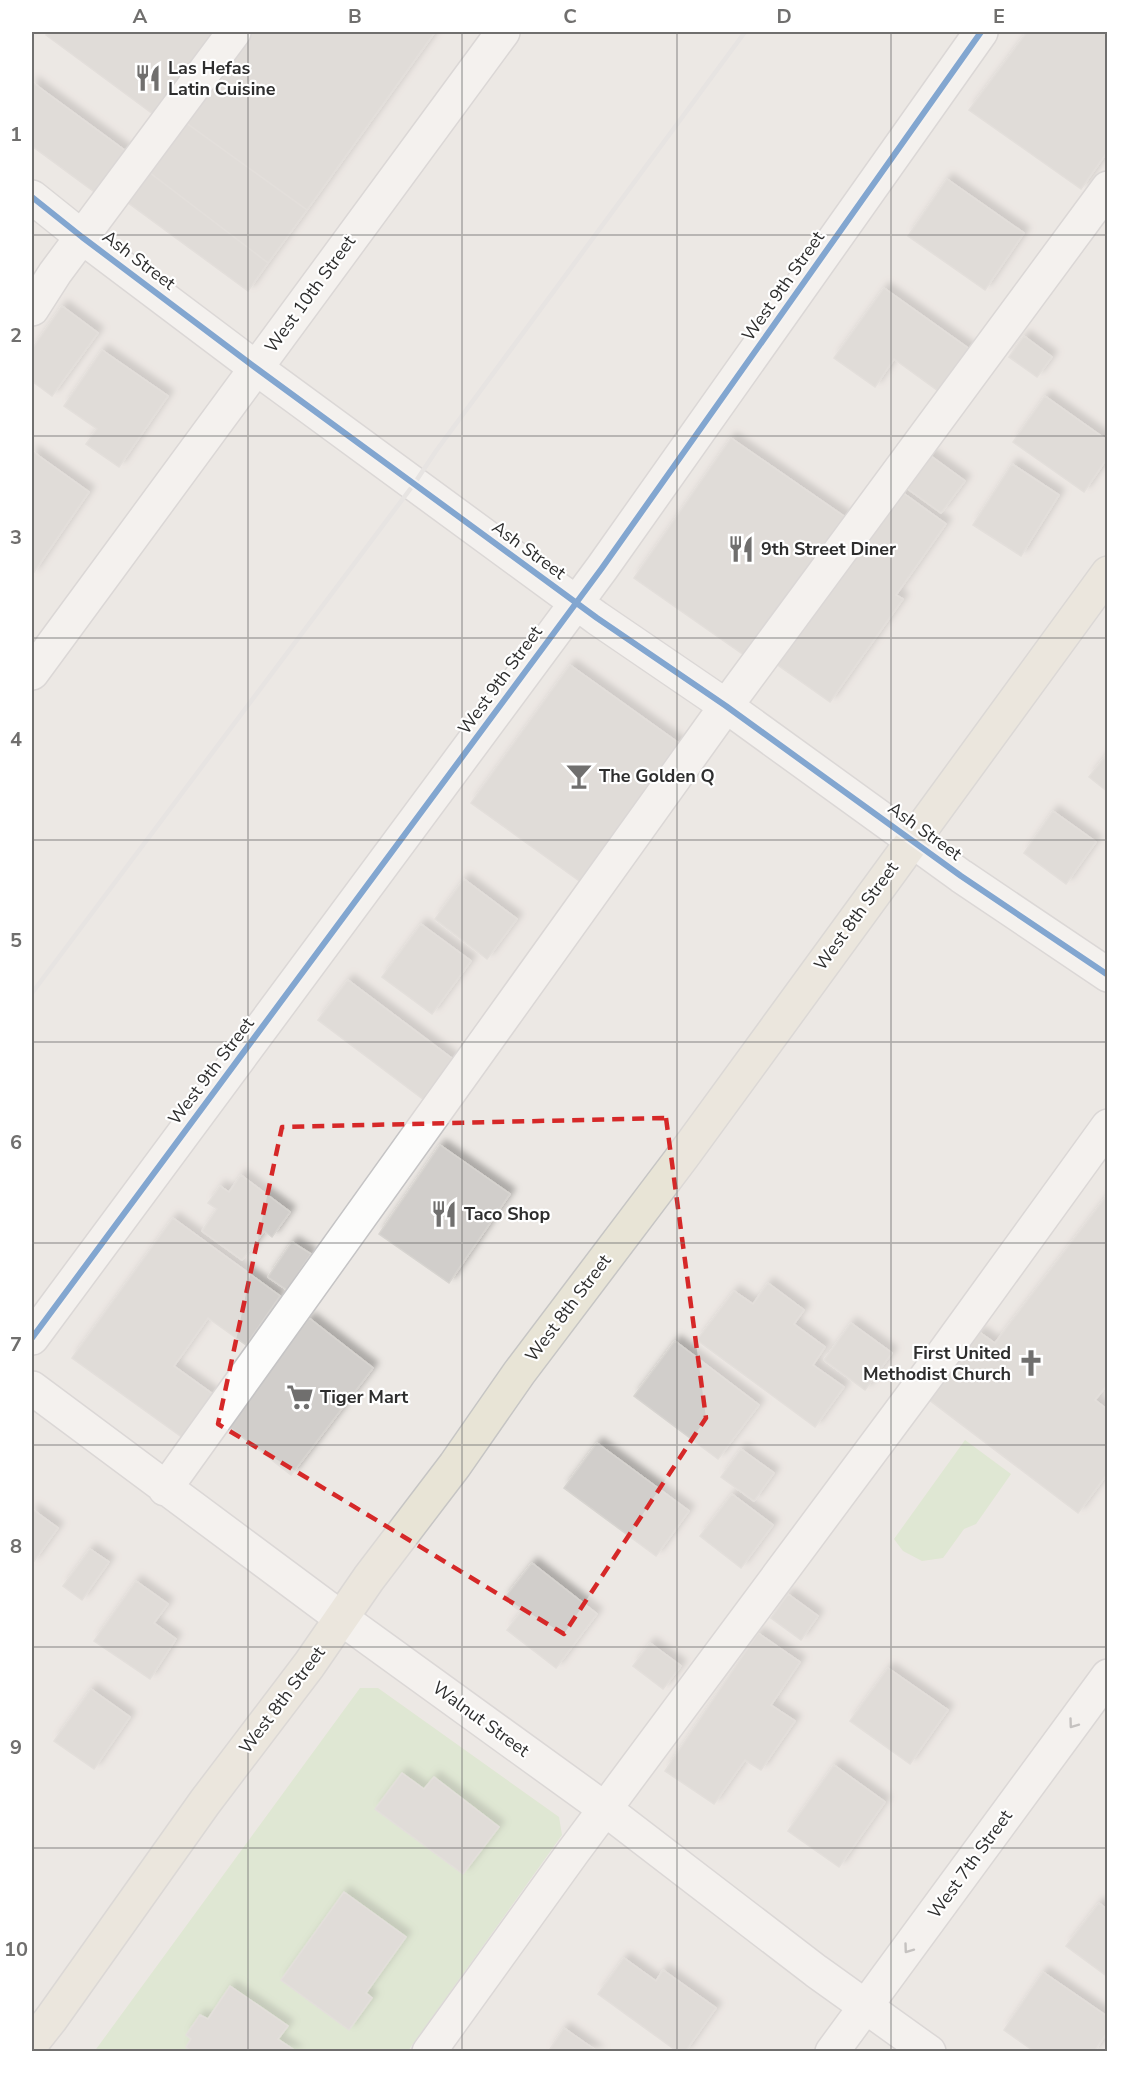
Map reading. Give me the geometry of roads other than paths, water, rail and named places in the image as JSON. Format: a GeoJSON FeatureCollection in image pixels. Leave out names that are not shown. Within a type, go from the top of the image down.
{"type":"FeatureCollection","features":[{"type":"Feature","properties":{"kind":"main road","name":"West 8th Street"},"geometry":{"type":"LineString","coordinates":[[32,2043],[192,1820],[309,1665],[519,1373],[682,1156],[1107,573]]}},
{"type":"Feature","properties":{"kind":"street"},"geometry":{"type":"LineString","coordinates":[[32,309],[82,237],[234,32]]}},
{"type":"Feature","properties":{"kind":"street","name":"West 10th Street"},"geometry":{"type":"LineString","coordinates":[[32,673],[503,32]]}},
{"type":"Feature","properties":{"kind":"street","name":"West 9th Street"},"geometry":{"type":"LineString","coordinates":[[32,1338],[602,568],[981,32]]}},
{"type":"Feature","properties":{"kind":"street"},"geometry":{"type":"LineString","coordinates":[[165,1489],[726,706],[1107,188]]}},
{"type":"Feature","properties":{"kind":"street","name":"Ash Street"},"geometry":{"type":"LineString","coordinates":[[32,197],[256,368],[576,603],[726,706],[911,841],[1107,975]]}},
{"type":"Feature","properties":{"kind":"street"},"geometry":{"type":"LineString","coordinates":[[429,2052],[605,1809],[938,1361],[1107,1126]]}},
{"type":"Feature","properties":{"kind":"street","name":"Walnut Street"},"geometry":{"type":"LineString","coordinates":[[32,1388],[165,1489],[605,1809],[816,1971],[928,2052]]}},
{"type":"Feature","properties":{"kind":"street","name":"West 7th Street"},"geometry":{"type":"LineString","coordinates":[[832,2052],[1107,1676]]}},
{"type":"Feature","properties":{"kind":"railway"},"geometry":{"type":"LineString","coordinates":[[32,993],[414,484],[745,32]]}},
{"type":"Feature","properties":{"kind":"place","name":"Las Hefas Latin Cuisine"},"geometry":{"type":"Point","coordinates":[148,78]}},
{"type":"Feature","properties":{"kind":"place","name":"9th Street Diner"},"geometry":{"type":"Point","coordinates":[741,549]}},
{"type":"Feature","properties":{"kind":"place","name":"The Golden Q"},"geometry":{"type":"Point","coordinates":[579,776]}},
{"type":"Feature","properties":{"kind":"place","name":"Taco Shop"},"geometry":{"type":"Point","coordinates":[444,1214]}},
{"type":"Feature","properties":{"kind":"place","name":"First United Methodist Church"},"geometry":{"type":"Point","coordinates":[1031,1363]}},
{"type":"Feature","properties":{"kind":"place","name":"Tiger Mart"},"geometry":{"type":"Point","coordinates":[300,1397]}}]}
